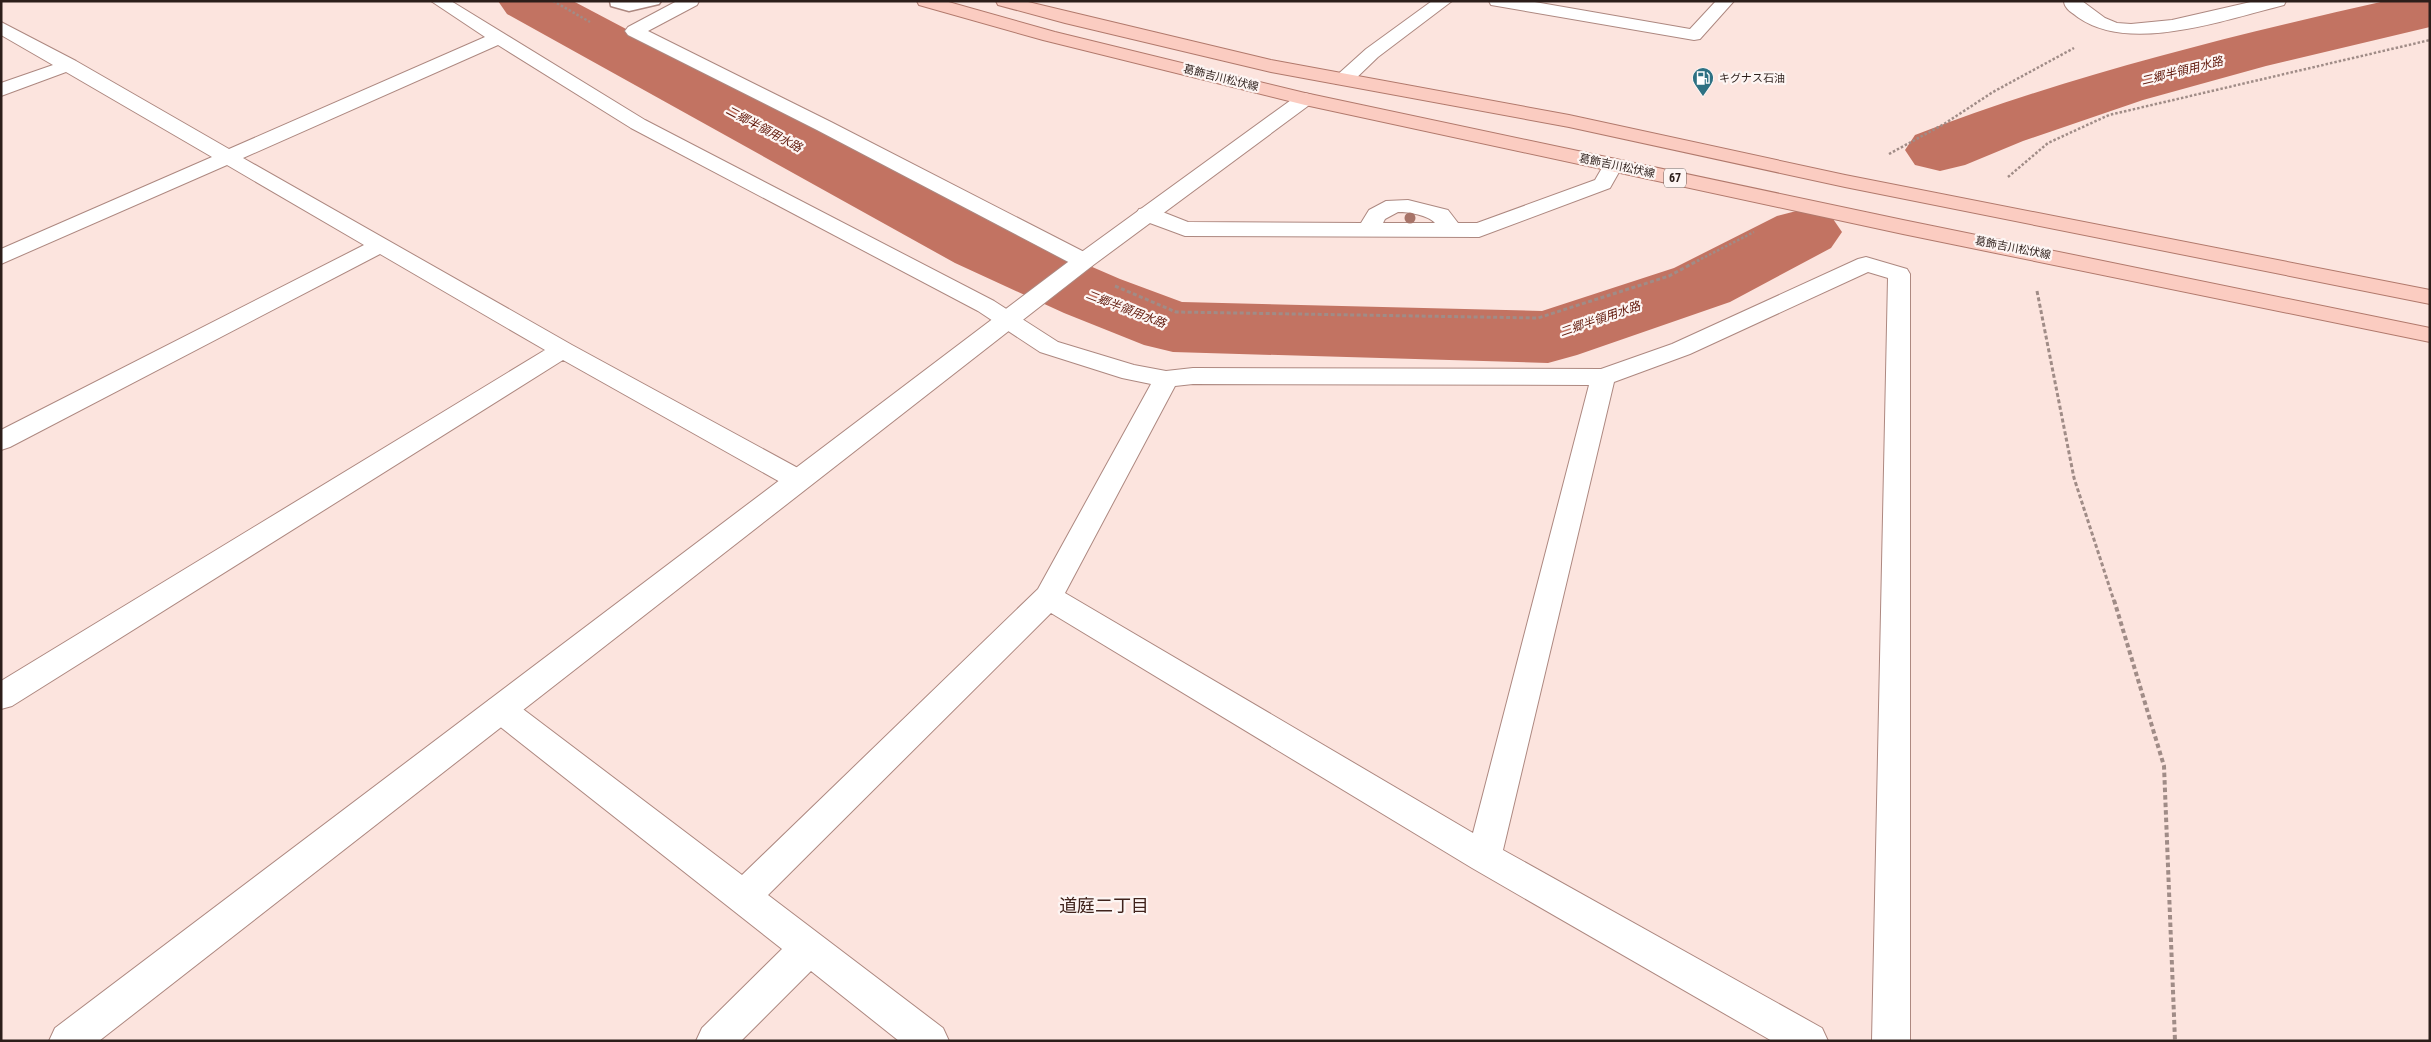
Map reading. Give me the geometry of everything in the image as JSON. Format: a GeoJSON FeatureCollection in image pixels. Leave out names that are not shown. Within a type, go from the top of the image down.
{"type":"FeatureCollection","features":[{"type":"Feature","properties":{"kind":"main road","name":"葛飾吉川松伏線"},"geometry":{"type":"LineString","coordinates":[[926,1],[1048,36],[1305,99],[2430,335]]}},
{"type":"Feature","properties":{"kind":"main road","name":"葛飾吉川松伏線"},"geometry":{"type":"LineString","coordinates":[[1004,1],[1201,51],[1343,80],[1569,121],[1845,180],[2430,297]]}},
{"type":"Feature","properties":{"kind":"street"},"geometry":{"type":"LineString","coordinates":[[439,1],[638,124],[986,306],[1049,347],[1131,372],[1166,379],[1193,376],[1603,377],[1681,348],[1769,310],[1866,264],[1899,274],[1891,1041]]}},
{"type":"Feature","properties":{"kind":"street"},"geometry":{"type":"LineString","coordinates":[[691,1],[634,31],[824,126],[1076,267]]}},
{"type":"Feature","properties":{"kind":"street"},"geometry":{"type":"LineString","coordinates":[[1343,80],[1372,53],[1444,1]]}},
{"type":"Feature","properties":{"kind":"street"},"geometry":{"type":"LineString","coordinates":[[1497,1],[1694,35],[1726,1]]}},
{"type":"Feature","properties":{"kind":"street"},"geometry":{"type":"LineString","coordinates":[[2073,1],[2073,5],[2092,20],[2118,29],[2164,26],[2278,1]]}},
{"type":"Feature","properties":{"kind":"street"},"geometry":{"type":"LineString","coordinates":[[1,27],[564,350],[798,480]]}},
{"type":"Feature","properties":{"kind":"street"},"geometry":{"type":"LineString","coordinates":[[1,257],[499,38]]}},
{"type":"Feature","properties":{"kind":"street"},"geometry":{"type":"LineString","coordinates":[[1,90],[69,65]]}},
{"type":"Feature","properties":{"kind":"street"},"geometry":{"type":"LineString","coordinates":[[68,1041],[1008,321],[1032,300],[1305,99]]}},
{"type":"Feature","properties":{"kind":"street"},"geometry":{"type":"LineString","coordinates":[[1147,214],[1185,228],[1479,230],[1603,184],[1613,165]]}},
{"type":"Feature","properties":{"kind":"street"},"geometry":{"type":"LineString","coordinates":[[1,441],[380,245]]}},
{"type":"Feature","properties":{"kind":"street"},"geometry":{"type":"LineString","coordinates":[[1,698],[564,350]]}},
{"type":"Feature","properties":{"kind":"street"},"geometry":{"type":"LineString","coordinates":[[1484,856],[1603,377]]}},
{"type":"Feature","properties":{"kind":"street"},"geometry":{"type":"LineString","coordinates":[[744,896],[1048,597],[1166,379]]}},
{"type":"Feature","properties":{"kind":"street"},"geometry":{"type":"LineString","coordinates":[[1048,597],[1484,856],[1809,1041]]}},
{"type":"Feature","properties":{"kind":"street"},"geometry":{"type":"LineString","coordinates":[[500,709],[930,1041]]}},
{"type":"Feature","properties":{"kind":"street"},"geometry":{"type":"LineString","coordinates":[[715,1041],[778,976],[810,948]]}},
{"type":"Feature","properties":{"kind":"lane"},"geometry":{"type":"LineString","coordinates":[[618,2],[629,6],[652,1]]}},
{"type":"Feature","properties":{"kind":"path"},"geometry":{"type":"LineString","coordinates":[[1845,180],[1871,163],[1944,124],[1993,92],[2060,54],[2118,29]]}},
{"type":"Feature","properties":{"kind":"path"},"geometry":{"type":"LineString","coordinates":[[1993,210],[1991,191],[2048,143],[2109,116],[2430,40]]}},
{"type":"Feature","properties":{"kind":"path"},"geometry":{"type":"LineString","coordinates":[[2029,251],[2074,478],[2118,613],[2164,766],[2174,1041]]}},
{"type":"Feature","properties":{"kind":"waterway","name":"二郷半領用水路"},"geometry":{"type":"LineString","coordinates":[[528,1],[982,247],[1092,296],[1173,327],[1548,337],[1702,285],[1804,232]]}},
{"type":"Feature","properties":{"kind":"waterway","name":"二郷半領用水路"},"geometry":{"type":"LineString","coordinates":[[1940,150],[2059,105],[2120,86],[2244,53],[2430,9]]}},
{"type":"Feature","properties":{"kind":"place","name":"キグナス石油"},"geometry":{"type":"Point","coordinates":[1703,97]}},
{"type":"Feature","properties":{"kind":"district","name":"道庭二丁目"},"geometry":{"type":"Point","coordinates":[1104,905]}}]}
